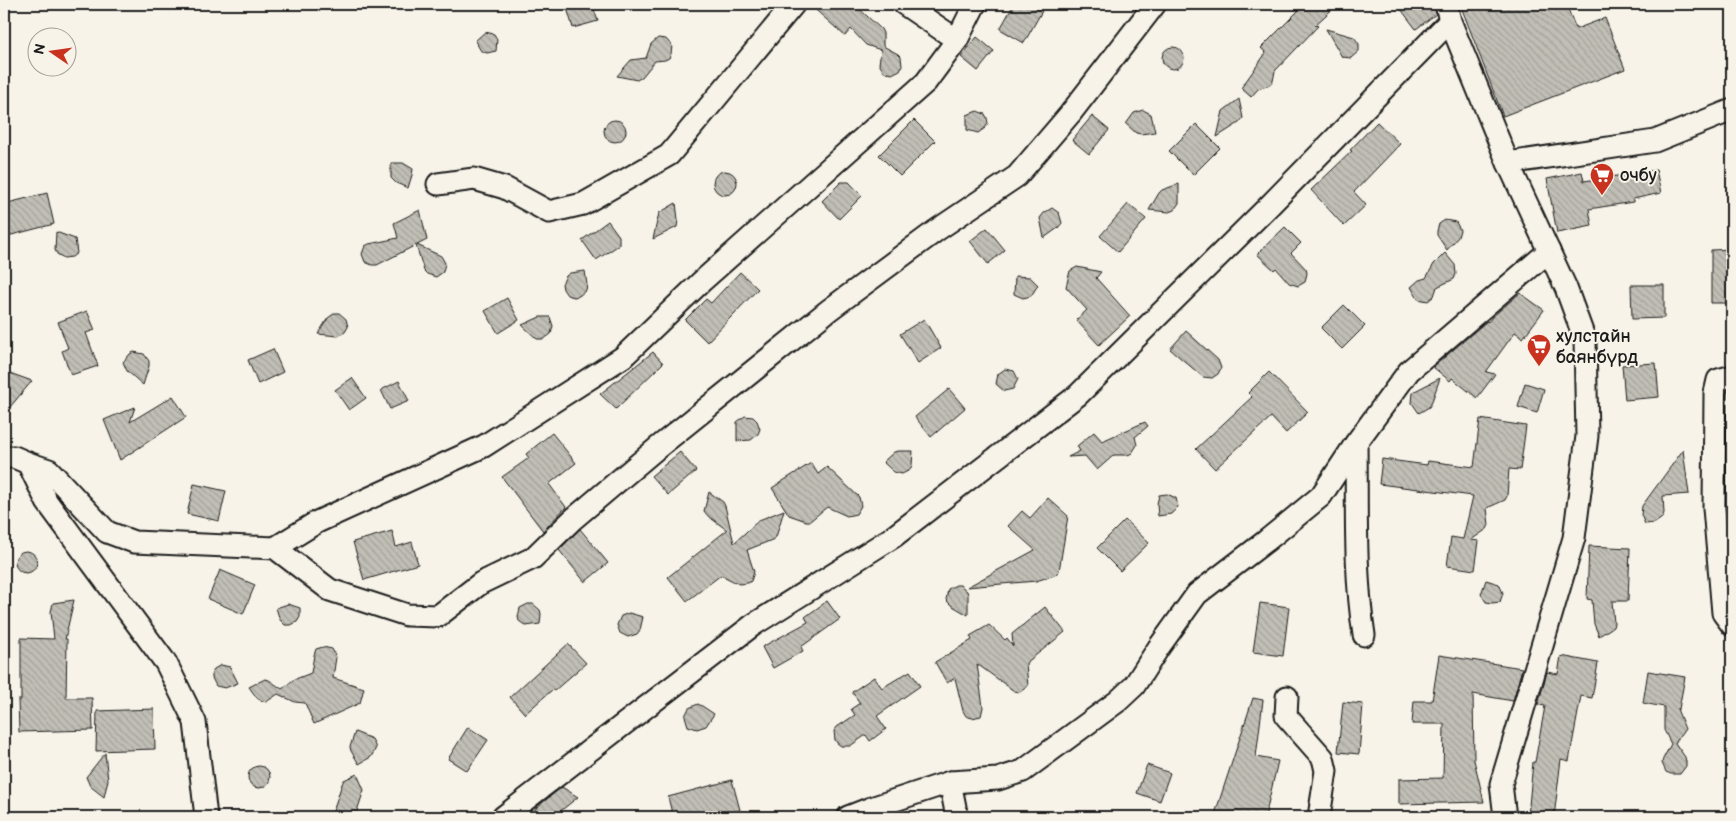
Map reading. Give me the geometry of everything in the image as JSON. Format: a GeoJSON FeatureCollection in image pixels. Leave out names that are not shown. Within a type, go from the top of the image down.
{"type":"FeatureCollection","features":[{"type":"Feature","properties":{"kind":"street"},"geometry":{"type":"LineString","coordinates":[[438,184],[474,179],[505,188],[550,212],[583,204],[668,155],[794,4]]}},
{"type":"Feature","properties":{"kind":"street"},"geometry":{"type":"LineString","coordinates":[[904,4],[957,40]]}},
{"type":"Feature","properties":{"kind":"street"},"geometry":{"type":"LineString","coordinates":[[4,457],[14,457],[49,470],[107,532],[134,542],[275,548],[317,522],[484,446],[623,357],[701,282],[926,82],[957,40],[975,4]]}},
{"type":"Feature","properties":{"kind":"street"},"geometry":{"type":"LineString","coordinates":[[275,548],[330,590],[407,615],[438,616],[481,583],[533,558],[572,520],[656,449],[829,310],[937,230],[1017,176],[1070,114],[1155,4]]}},
{"type":"Feature","properties":{"kind":"street"},"geometry":{"type":"LineString","coordinates":[[503,817],[753,625],[893,537],[1078,395],[1269,206],[1448,12],[1508,164],[1566,288],[1585,340],[1587,436],[1574,538],[1500,784],[1504,817]]}},
{"type":"Feature","properties":{"kind":"street"},"geometry":{"type":"LineString","coordinates":[[1508,164],[1656,141],[1732,110]]}},
{"type":"Feature","properties":{"kind":"street"},"geometry":{"type":"LineString","coordinates":[[848,817],[876,812],[950,782],[998,779],[1023,772],[1118,701],[1134,686],[1197,594],[1266,542],[1321,496],[1356,443],[1409,371],[1549,251]]}},
{"type":"Feature","properties":{"kind":"street"},"geometry":{"type":"LineString","coordinates":[[1732,376],[1718,380],[1715,393],[1714,508],[1723,613],[1732,626]]}},
{"type":"Feature","properties":{"kind":"street"},"geometry":{"type":"LineString","coordinates":[[1356,443],[1357,551],[1360,606],[1364,635]]}},
{"type":"Feature","properties":{"kind":"street"},"geometry":{"type":"LineString","coordinates":[[28,463],[47,502],[166,663],[195,722],[206,817]]}},
{"type":"Feature","properties":{"kind":"street"},"geometry":{"type":"LineString","coordinates":[[1287,697],[1286,716],[1323,758],[1326,771],[1319,817]]}},
{"type":"Feature","properties":{"kind":"street"},"geometry":{"type":"LineString","coordinates":[[950,782],[957,817]]}},
{"type":"Feature","properties":{"kind":"building"},"geometry":{"type":"Polygon","coordinates":[[[581,4],[592,4],[598,21],[573,28],[567,8],[581,4]]]}},
{"type":"Feature","properties":{"kind":"building"},"geometry":{"type":"Polygon","coordinates":[[[809,4],[854,4],[881,29],[883,33],[883,46],[901,57],[902,66],[900,70],[892,74],[884,72],[879,64],[881,50],[866,45],[851,29],[845,36],[809,4]]]}},
{"type":"Feature","properties":{"kind":"building"},"geometry":{"type":"Polygon","coordinates":[[[1014,4],[1029,4],[1042,11],[1024,43],[1000,29],[1014,4]]]}},
{"type":"Feature","properties":{"kind":"building"},"geometry":{"type":"Polygon","coordinates":[[[1305,4],[1338,4],[1315,25],[1318,26],[1275,71],[1270,85],[1258,89],[1251,97],[1241,88],[1266,53],[1261,48],[1305,4]]]}},
{"type":"Feature","properties":{"kind":"building"},"geometry":{"type":"Polygon","coordinates":[[[1397,4],[1434,4],[1436,14],[1416,29],[1397,4]]]}},
{"type":"Feature","properties":{"kind":"building"},"geometry":{"type":"Polygon","coordinates":[[[1460,4],[1566,4],[1576,29],[1605,18],[1625,69],[1503,116],[1460,4]]]}},
{"type":"Feature","properties":{"kind":"building"},"geometry":{"type":"Polygon","coordinates":[[[1326,29],[1354,37],[1359,44],[1359,51],[1351,58],[1342,57],[1326,29]]]}},
{"type":"Feature","properties":{"kind":"building"},"geometry":{"type":"Polygon","coordinates":[[[485,32],[494,34],[497,39],[496,51],[487,53],[481,51],[478,46],[476,40],[485,32]]]}},
{"type":"Feature","properties":{"kind":"building"},"geometry":{"type":"Polygon","coordinates":[[[977,37],[994,51],[978,71],[961,57],[977,37]]]}},
{"type":"Feature","properties":{"kind":"building"},"geometry":{"type":"Polygon","coordinates":[[[658,38],[666,39],[672,46],[669,58],[655,61],[642,77],[637,80],[617,76],[631,60],[646,58],[651,44],[658,38]]]}},
{"type":"Feature","properties":{"kind":"building"},"geometry":{"type":"Polygon","coordinates":[[[1173,47],[1181,50],[1184,58],[1181,66],[1173,69],[1165,66],[1162,58],[1165,50],[1173,47]]]}},
{"type":"Feature","properties":{"kind":"building"},"geometry":{"type":"Polygon","coordinates":[[[1239,99],[1243,118],[1239,123],[1217,137],[1223,111],[1239,99]]]}},
{"type":"Feature","properties":{"kind":"building"},"geometry":{"type":"Polygon","coordinates":[[[1143,110],[1151,114],[1155,132],[1136,133],[1126,124],[1134,113],[1143,110]]]}},
{"type":"Feature","properties":{"kind":"building"},"geometry":{"type":"Polygon","coordinates":[[[977,111],[985,114],[988,123],[978,133],[967,130],[967,115],[977,111]]]}},
{"type":"Feature","properties":{"kind":"building"},"geometry":{"type":"Polygon","coordinates":[[[1092,116],[1109,130],[1089,154],[1072,140],[1092,116]]]}},
{"type":"Feature","properties":{"kind":"building"},"geometry":{"type":"Polygon","coordinates":[[[615,120],[623,123],[626,131],[623,139],[615,142],[607,139],[604,131],[607,123],[615,120]]]}},
{"type":"Feature","properties":{"kind":"building"},"geometry":{"type":"Polygon","coordinates":[[[914,120],[935,141],[900,176],[879,155],[914,120]]]}},
{"type":"Feature","properties":{"kind":"building"},"geometry":{"type":"Polygon","coordinates":[[[1377,122],[1400,144],[1354,192],[1366,205],[1344,226],[1311,190],[1352,151],[1350,150],[1377,122]]]}},
{"type":"Feature","properties":{"kind":"building"},"geometry":{"type":"Polygon","coordinates":[[[1196,124],[1220,148],[1193,175],[1169,151],[1196,124]]]}},
{"type":"Feature","properties":{"kind":"building"},"geometry":{"type":"Polygon","coordinates":[[[391,163],[403,163],[413,169],[408,188],[396,183],[391,178],[391,163]]]}},
{"type":"Feature","properties":{"kind":"building"},"geometry":{"type":"Polygon","coordinates":[[[1656,170],[1661,193],[1633,199],[1633,202],[1589,209],[1592,226],[1557,233],[1547,179],[1582,172],[1584,181],[1656,170]]]}},
{"type":"Feature","properties":{"kind":"building"},"geometry":{"type":"Polygon","coordinates":[[[725,171],[733,175],[737,183],[733,191],[725,195],[717,191],[713,183],[717,175],[725,171]]]}},
{"type":"Feature","properties":{"kind":"building"},"geometry":{"type":"Polygon","coordinates":[[[841,182],[849,182],[862,196],[839,219],[822,201],[841,182]]]}},
{"type":"Feature","properties":{"kind":"building"},"geometry":{"type":"Polygon","coordinates":[[[1179,184],[1179,203],[1174,210],[1169,212],[1149,210],[1162,190],[1179,184]]]}},
{"type":"Feature","properties":{"kind":"building"},"geometry":{"type":"Polygon","coordinates":[[[47,193],[54,224],[4,237],[4,204],[47,193]]]}},
{"type":"Feature","properties":{"kind":"building"},"geometry":{"type":"Polygon","coordinates":[[[676,203],[677,227],[653,239],[659,213],[676,203]]]}},
{"type":"Feature","properties":{"kind":"building"},"geometry":{"type":"Polygon","coordinates":[[[1128,204],[1146,219],[1118,252],[1100,236],[1128,204]]]}},
{"type":"Feature","properties":{"kind":"building"},"geometry":{"type":"Polygon","coordinates":[[[1052,208],[1059,213],[1062,223],[1044,238],[1040,218],[1052,208]]]}},
{"type":"Feature","properties":{"kind":"building"},"geometry":{"type":"Polygon","coordinates":[[[420,210],[427,240],[417,245],[441,256],[445,263],[443,272],[436,277],[424,271],[416,245],[377,265],[365,262],[362,254],[365,246],[398,238],[394,223],[420,210]]]}},
{"type":"Feature","properties":{"kind":"building"},"geometry":{"type":"Polygon","coordinates":[[[1445,220],[1456,222],[1460,230],[1458,237],[1447,250],[1437,235],[1439,224],[1445,220]]]}},
{"type":"Feature","properties":{"kind":"building"},"geometry":{"type":"Polygon","coordinates":[[[608,221],[619,236],[619,245],[596,260],[582,240],[608,221]]]}},
{"type":"Feature","properties":{"kind":"building"},"geometry":{"type":"Polygon","coordinates":[[[1285,227],[1301,243],[1291,253],[1306,269],[1307,273],[1305,282],[1298,286],[1289,283],[1276,268],[1274,270],[1257,254],[1285,227]]]}},
{"type":"Feature","properties":{"kind":"building"},"geometry":{"type":"Polygon","coordinates":[[[987,228],[1005,250],[988,264],[970,241],[987,228]]]}},
{"type":"Feature","properties":{"kind":"building"},"geometry":{"type":"Polygon","coordinates":[[[56,232],[75,239],[77,253],[72,257],[64,258],[57,254],[55,250],[56,232]]]}},
{"type":"Feature","properties":{"kind":"building"},"geometry":{"type":"Polygon","coordinates":[[[1732,249],[1732,303],[1711,303],[1711,250],[1732,249]]]}},
{"type":"Feature","properties":{"kind":"building"},"geometry":{"type":"Polygon","coordinates":[[[1445,253],[1455,265],[1456,274],[1454,279],[1437,287],[1434,296],[1428,301],[1418,299],[1411,287],[1419,280],[1426,278],[1434,264],[1445,253]]]}},
{"type":"Feature","properties":{"kind":"building"},"geometry":{"type":"Polygon","coordinates":[[[1077,267],[1101,272],[1096,278],[1130,316],[1099,345],[1076,320],[1087,310],[1066,287],[1070,271],[1077,267]]]}},
{"type":"Feature","properties":{"kind":"building"},"geometry":{"type":"Polygon","coordinates":[[[585,271],[586,290],[579,296],[567,295],[562,284],[566,276],[570,273],[585,271]]]}},
{"type":"Feature","properties":{"kind":"building"},"geometry":{"type":"Polygon","coordinates":[[[740,272],[758,289],[707,342],[685,320],[706,299],[711,303],[740,272]]]}},
{"type":"Feature","properties":{"kind":"building"},"geometry":{"type":"Polygon","coordinates":[[[1015,276],[1030,277],[1038,285],[1031,296],[1023,298],[1014,294],[1015,276]]]}},
{"type":"Feature","properties":{"kind":"building"},"geometry":{"type":"Polygon","coordinates":[[[1631,285],[1664,285],[1664,318],[1632,319],[1631,285]]]}},
{"type":"Feature","properties":{"kind":"building"},"geometry":{"type":"Polygon","coordinates":[[[1520,293],[1544,310],[1523,338],[1515,332],[1486,372],[1495,374],[1477,398],[1452,378],[1450,381],[1433,367],[1488,322],[1520,293]]]}},
{"type":"Feature","properties":{"kind":"building"},"geometry":{"type":"Polygon","coordinates":[[[507,298],[519,320],[498,333],[485,311],[507,298]]]}},
{"type":"Feature","properties":{"kind":"building"},"geometry":{"type":"Polygon","coordinates":[[[1344,305],[1365,326],[1342,349],[1321,328],[1344,305]]]}},
{"type":"Feature","properties":{"kind":"building"},"geometry":{"type":"Polygon","coordinates":[[[87,311],[95,330],[86,333],[98,366],[71,375],[62,351],[68,348],[58,322],[87,311]]]}},
{"type":"Feature","properties":{"kind":"building"},"geometry":{"type":"Polygon","coordinates":[[[335,313],[339,313],[346,319],[348,327],[345,332],[338,336],[318,334],[328,318],[335,313]]]}},
{"type":"Feature","properties":{"kind":"building"},"geometry":{"type":"Polygon","coordinates":[[[540,317],[550,317],[553,326],[551,334],[544,339],[537,339],[522,325],[540,317]]]}},
{"type":"Feature","properties":{"kind":"building"},"geometry":{"type":"Polygon","coordinates":[[[924,319],[941,348],[918,363],[900,334],[924,319]]]}},
{"type":"Feature","properties":{"kind":"building"},"geometry":{"type":"Polygon","coordinates":[[[1186,331],[1218,360],[1221,368],[1218,374],[1212,378],[1203,377],[1170,349],[1186,331]]]}},
{"type":"Feature","properties":{"kind":"building"},"geometry":{"type":"Polygon","coordinates":[[[273,349],[283,372],[258,384],[248,360],[273,349]]]}},
{"type":"Feature","properties":{"kind":"building"},"geometry":{"type":"Polygon","coordinates":[[[134,352],[144,354],[149,361],[143,385],[127,371],[123,362],[134,352]]]}},
{"type":"Feature","properties":{"kind":"building"},"geometry":{"type":"Polygon","coordinates":[[[653,352],[663,363],[616,409],[600,394],[653,352]]]}},
{"type":"Feature","properties":{"kind":"building"},"geometry":{"type":"Polygon","coordinates":[[[1656,363],[1659,397],[1625,400],[1622,365],[1656,363]]]}},
{"type":"Feature","properties":{"kind":"building"},"geometry":{"type":"Polygon","coordinates":[[[1005,369],[1014,371],[1018,379],[1013,389],[1004,391],[996,384],[998,374],[1005,369]]]}},
{"type":"Feature","properties":{"kind":"building"},"geometry":{"type":"Polygon","coordinates":[[[4,371],[32,381],[4,414],[4,371]]]}},
{"type":"Feature","properties":{"kind":"building"},"geometry":{"type":"Polygon","coordinates":[[[1269,372],[1308,412],[1286,433],[1271,417],[1215,469],[1196,449],[1252,397],[1248,393],[1269,372]]]}},
{"type":"Feature","properties":{"kind":"building"},"geometry":{"type":"Polygon","coordinates":[[[352,378],[366,398],[349,410],[335,390],[352,378]]]}},
{"type":"Feature","properties":{"kind":"building"},"geometry":{"type":"Polygon","coordinates":[[[1440,378],[1431,404],[1419,413],[1412,403],[1413,392],[1440,378]]]}},
{"type":"Feature","properties":{"kind":"building"},"geometry":{"type":"Polygon","coordinates":[[[399,381],[409,401],[390,409],[381,390],[399,381]]]}},
{"type":"Feature","properties":{"kind":"building"},"geometry":{"type":"Polygon","coordinates":[[[1525,383],[1544,389],[1537,413],[1518,407],[1525,383]]]}},
{"type":"Feature","properties":{"kind":"building"},"geometry":{"type":"Polygon","coordinates":[[[949,389],[965,408],[931,437],[915,417],[949,389]]]}},
{"type":"Feature","properties":{"kind":"building"},"geometry":{"type":"Polygon","coordinates":[[[173,396],[186,417],[120,460],[104,420],[135,407],[130,422],[173,396]]]}},
{"type":"Feature","properties":{"kind":"building"},"geometry":{"type":"Polygon","coordinates":[[[745,416],[753,417],[760,429],[758,434],[751,440],[737,441],[737,422],[745,416]]]}},
{"type":"Feature","properties":{"kind":"building"},"geometry":{"type":"Polygon","coordinates":[[[1480,419],[1526,426],[1520,470],[1509,469],[1505,500],[1487,508],[1489,525],[1487,529],[1471,540],[1479,541],[1475,570],[1447,566],[1451,537],[1463,539],[1473,496],[1379,484],[1382,459],[1427,465],[1428,461],[1474,467],[1480,419]]]}},
{"type":"Feature","properties":{"kind":"building"},"geometry":{"type":"Polygon","coordinates":[[[1145,422],[1148,426],[1135,437],[1137,445],[1132,453],[1128,455],[1114,455],[1097,470],[1085,456],[1068,457],[1080,451],[1077,446],[1094,432],[1102,441],[1145,422]]]}},
{"type":"Feature","properties":{"kind":"building"},"geometry":{"type":"Polygon","coordinates":[[[552,433],[576,463],[549,484],[566,507],[543,531],[502,477],[529,458],[526,454],[552,433]]]}},
{"type":"Feature","properties":{"kind":"building"},"geometry":{"type":"Polygon","coordinates":[[[1683,450],[1689,494],[1663,496],[1664,513],[1662,518],[1655,523],[1645,524],[1641,515],[1642,506],[1683,450]]]}},
{"type":"Feature","properties":{"kind":"building"},"geometry":{"type":"Polygon","coordinates":[[[913,451],[910,470],[902,474],[894,472],[883,462],[894,452],[913,451]]]}},
{"type":"Feature","properties":{"kind":"building"},"geometry":{"type":"Polygon","coordinates":[[[680,452],[696,471],[668,495],[651,476],[680,452]]]}},
{"type":"Feature","properties":{"kind":"building"},"geometry":{"type":"Polygon","coordinates":[[[811,463],[818,474],[827,467],[859,497],[861,506],[856,514],[847,516],[827,507],[810,521],[789,515],[772,488],[811,463]]]}},
{"type":"Feature","properties":{"kind":"building"},"geometry":{"type":"Polygon","coordinates":[[[194,484],[226,491],[219,521],[187,514],[194,484]]]}},
{"type":"Feature","properties":{"kind":"building"},"geometry":{"type":"Polygon","coordinates":[[[709,492],[723,502],[725,506],[734,543],[759,520],[784,510],[776,537],[747,550],[754,572],[751,581],[739,584],[721,575],[687,601],[668,577],[727,530],[704,511],[709,492]]]}},
{"type":"Feature","properties":{"kind":"building"},"geometry":{"type":"Polygon","coordinates":[[[1167,494],[1176,498],[1178,507],[1171,514],[1158,516],[1157,504],[1159,495],[1167,494]]]}},
{"type":"Feature","properties":{"kind":"building"},"geometry":{"type":"Polygon","coordinates":[[[1048,498],[1068,516],[1059,571],[1055,575],[1036,581],[967,587],[1035,550],[1008,526],[1022,511],[1030,518],[1048,498]]]}},
{"type":"Feature","properties":{"kind":"building"},"geometry":{"type":"Polygon","coordinates":[[[1125,520],[1149,543],[1120,571],[1097,548],[1125,520]]]}},
{"type":"Feature","properties":{"kind":"building"},"geometry":{"type":"Polygon","coordinates":[[[580,529],[608,563],[585,582],[559,550],[580,529]]]}},
{"type":"Feature","properties":{"kind":"building"},"geometry":{"type":"Polygon","coordinates":[[[392,531],[396,547],[412,542],[418,564],[364,580],[353,542],[392,531]]]}},
{"type":"Feature","properties":{"kind":"building"},"geometry":{"type":"Polygon","coordinates":[[[1589,546],[1630,548],[1628,601],[1612,601],[1613,627],[1599,636],[1594,624],[1592,600],[1587,599],[1589,546]]]}},
{"type":"Feature","properties":{"kind":"building"},"geometry":{"type":"Polygon","coordinates":[[[26,551],[34,554],[37,562],[34,570],[26,573],[18,570],[15,562],[18,554],[26,551]]]}},
{"type":"Feature","properties":{"kind":"building"},"geometry":{"type":"Polygon","coordinates":[[[220,570],[255,585],[243,614],[208,599],[220,570]]]}},
{"type":"Feature","properties":{"kind":"building"},"geometry":{"type":"Polygon","coordinates":[[[1486,580],[1499,584],[1503,593],[1500,602],[1486,602],[1481,594],[1486,580]]]}},
{"type":"Feature","properties":{"kind":"building"},"geometry":{"type":"Polygon","coordinates":[[[960,585],[967,591],[968,615],[946,600],[948,589],[960,585]]]}},
{"type":"Feature","properties":{"kind":"building"},"geometry":{"type":"Polygon","coordinates":[[[74,600],[65,639],[67,639],[66,698],[92,698],[93,730],[19,732],[18,700],[21,700],[21,638],[54,639],[51,612],[53,603],[74,600]]]}},
{"type":"Feature","properties":{"kind":"building"},"geometry":{"type":"Polygon","coordinates":[[[827,601],[840,619],[801,647],[803,651],[773,668],[762,647],[808,622],[805,617],[827,601]]]}},
{"type":"Feature","properties":{"kind":"building"},"geometry":{"type":"Polygon","coordinates":[[[1260,603],[1289,607],[1283,656],[1253,652],[1260,603]]]}},
{"type":"Feature","properties":{"kind":"building"},"geometry":{"type":"Polygon","coordinates":[[[288,604],[300,608],[300,617],[297,622],[285,625],[280,620],[276,608],[288,604]]]}},
{"type":"Feature","properties":{"kind":"building"},"geometry":{"type":"Polygon","coordinates":[[[533,604],[540,610],[540,624],[526,626],[519,621],[520,608],[533,604]]]}},
{"type":"Feature","properties":{"kind":"building"},"geometry":{"type":"Polygon","coordinates":[[[1045,607],[1065,632],[1026,663],[1028,686],[1020,692],[1014,691],[977,664],[983,707],[981,716],[972,718],[966,716],[955,678],[947,683],[935,662],[972,640],[970,636],[989,625],[1005,640],[1007,638],[1013,646],[1012,634],[1045,607]]]}},
{"type":"Feature","properties":{"kind":"building"},"geometry":{"type":"Polygon","coordinates":[[[629,613],[643,617],[637,634],[628,637],[620,633],[617,625],[621,616],[629,613]]]}},
{"type":"Feature","properties":{"kind":"building"},"geometry":{"type":"Polygon","coordinates":[[[568,644],[586,663],[525,714],[510,697],[568,644]]]}},
{"type":"Feature","properties":{"kind":"building"},"geometry":{"type":"Polygon","coordinates":[[[323,647],[332,649],[336,657],[333,678],[364,688],[360,703],[314,724],[305,703],[295,702],[278,694],[266,702],[257,698],[249,687],[265,679],[282,689],[293,680],[311,673],[316,649],[323,647]]]}},
{"type":"Feature","properties":{"kind":"building"},"geometry":{"type":"Polygon","coordinates":[[[1439,655],[1522,668],[1513,701],[1473,694],[1474,760],[1484,802],[1399,804],[1399,779],[1443,778],[1444,724],[1412,724],[1414,701],[1432,701],[1439,655]]]}},
{"type":"Feature","properties":{"kind":"building"},"geometry":{"type":"Polygon","coordinates":[[[1561,656],[1598,663],[1592,698],[1581,696],[1569,761],[1561,759],[1554,817],[1528,817],[1533,762],[1535,762],[1545,706],[1538,705],[1547,672],[1558,674],[1561,656]]]}},
{"type":"Feature","properties":{"kind":"building"},"geometry":{"type":"Polygon","coordinates":[[[221,665],[230,667],[238,683],[225,688],[216,686],[212,674],[214,669],[221,665]]]}},
{"type":"Feature","properties":{"kind":"building"},"geometry":{"type":"Polygon","coordinates":[[[910,671],[920,686],[877,716],[886,729],[870,741],[866,735],[850,746],[841,746],[837,743],[834,731],[855,715],[851,709],[860,703],[852,692],[874,677],[882,688],[910,671]]]}},
{"type":"Feature","properties":{"kind":"building"},"geometry":{"type":"Polygon","coordinates":[[[1648,671],[1685,677],[1679,709],[1677,709],[1685,729],[1675,743],[1685,757],[1686,762],[1686,766],[1680,774],[1666,772],[1662,763],[1671,744],[1664,730],[1664,707],[1643,703],[1648,671]]]}},
{"type":"Feature","properties":{"kind":"building"},"geometry":{"type":"Polygon","coordinates":[[[1253,698],[1263,700],[1256,757],[1278,761],[1265,817],[1214,817],[1253,698]]]}},
{"type":"Feature","properties":{"kind":"building"},"geometry":{"type":"Polygon","coordinates":[[[1343,702],[1363,704],[1359,754],[1338,752],[1343,702]]]}},
{"type":"Feature","properties":{"kind":"building"},"geometry":{"type":"Polygon","coordinates":[[[698,704],[714,714],[706,726],[697,729],[688,726],[685,716],[689,708],[698,704]]]}},
{"type":"Feature","properties":{"kind":"building"},"geometry":{"type":"Polygon","coordinates":[[[154,709],[155,749],[96,751],[97,711],[154,709]]]}},
{"type":"Feature","properties":{"kind":"building"},"geometry":{"type":"Polygon","coordinates":[[[468,727],[488,740],[467,771],[448,759],[468,727]]]}},
{"type":"Feature","properties":{"kind":"building"},"geometry":{"type":"Polygon","coordinates":[[[355,732],[372,739],[376,748],[371,757],[359,764],[350,747],[355,732]]]}},
{"type":"Feature","properties":{"kind":"building"},"geometry":{"type":"Polygon","coordinates":[[[105,753],[108,780],[104,797],[90,786],[86,777],[105,753]]]}},
{"type":"Feature","properties":{"kind":"building"},"geometry":{"type":"Polygon","coordinates":[[[1147,765],[1170,773],[1160,801],[1137,793],[1147,765]]]}},
{"type":"Feature","properties":{"kind":"building"},"geometry":{"type":"Polygon","coordinates":[[[255,766],[263,766],[270,773],[270,781],[263,788],[255,788],[248,781],[248,773],[255,766]]]}},
{"type":"Feature","properties":{"kind":"building"},"geometry":{"type":"Polygon","coordinates":[[[357,774],[364,790],[355,817],[331,817],[344,780],[357,774]]]}},
{"type":"Feature","properties":{"kind":"building"},"geometry":{"type":"Polygon","coordinates":[[[732,780],[740,810],[711,817],[673,817],[668,797],[732,780]]]}},
{"type":"Feature","properties":{"kind":"building"},"geometry":{"type":"Polygon","coordinates":[[[562,787],[578,797],[553,817],[530,817],[537,807],[562,787]]]}},
{"type":"Feature","properties":{"kind":"place","name":"очбу"},"geometry":{"type":"Point","coordinates":[1602,196]}},
{"type":"Feature","properties":{"kind":"place","name":"хулстайн баянбүрд"},"geometry":{"type":"Point","coordinates":[1539,367]}}]}
